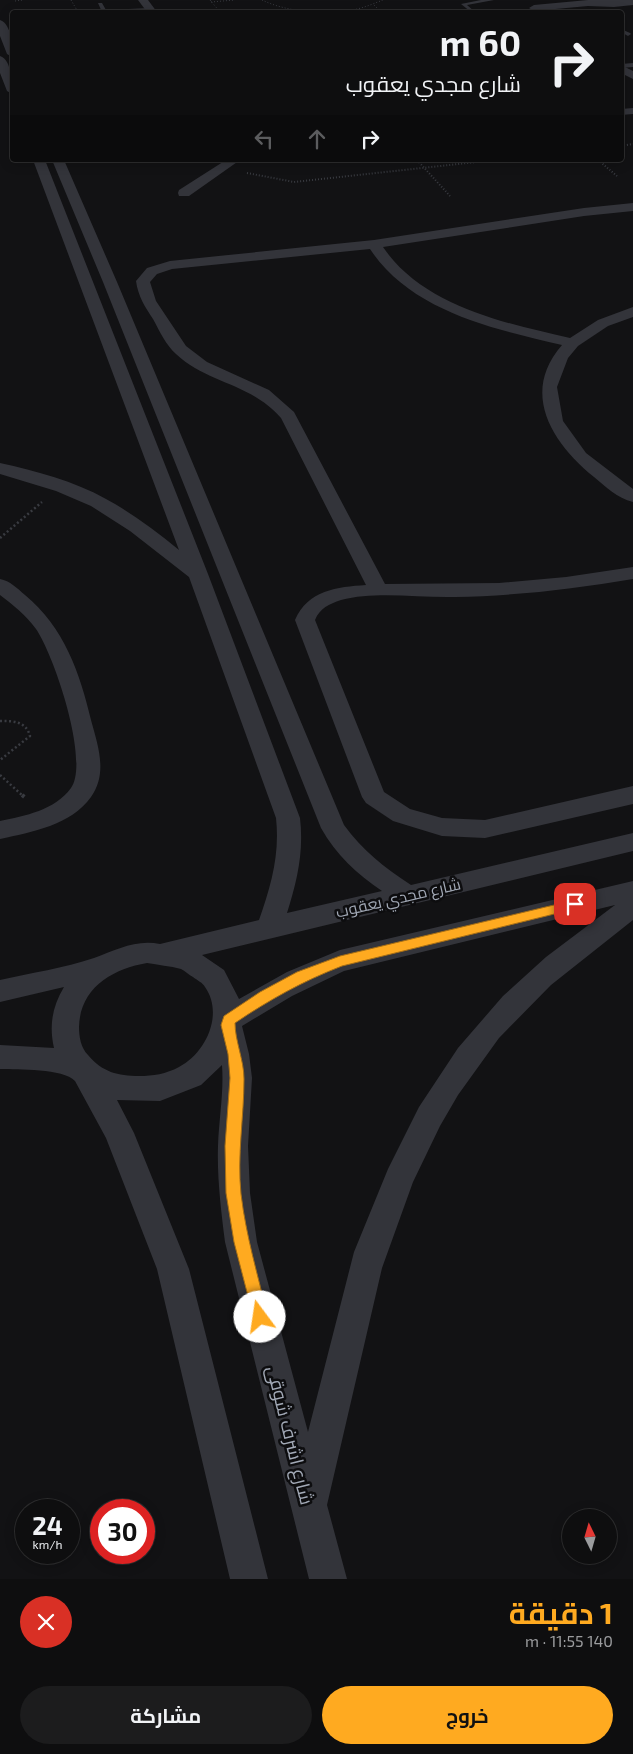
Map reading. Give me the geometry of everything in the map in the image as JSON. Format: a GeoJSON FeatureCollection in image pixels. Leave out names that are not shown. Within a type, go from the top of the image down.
{"type":"FeatureCollection","features":[{"type":"Feature","properties":{"kind":"street"},"geometry":{"type":"LineString","coordinates":[[523,0],[538,10],[591,2],[614,4],[631,1]]}},
{"type":"Feature","properties":{"kind":"street"},"geometry":{"type":"LineString","coordinates":[[0,23],[10,46]]}},
{"type":"Feature","properties":{"kind":"street"},"geometry":{"type":"LineString","coordinates":[[0,59],[10,86]]}},
{"type":"Feature","properties":{"kind":"street"},"geometry":{"type":"LineString","coordinates":[[40,162],[283,800],[288,818],[291,847],[289,866],[269,928]]}},
{"type":"Feature","properties":{"kind":"street"},"geometry":{"type":"LineString","coordinates":[[59,162],[110,282],[333,828],[352,856],[405,894]]}},
{"type":"Feature","properties":{"kind":"street"},"geometry":{"type":"LineString","coordinates":[[184,193],[231,162]]}},
{"type":"Feature","properties":{"kind":"street"},"geometry":{"type":"LineString","coordinates":[[380,591],[288,416],[276,402],[259,391],[216,374],[197,364],[183,353],[173,341],[144,291],[143,281],[152,271],[170,264],[374,244],[584,212],[633,207]]}},
{"type":"Feature","properties":{"kind":"street"},"geometry":{"type":"LineString","coordinates":[[374,244],[388,264],[410,283],[440,301],[479,318],[524,332],[572,343]]}},
{"type":"Feature","properties":{"kind":"street"},"geometry":{"type":"LineString","coordinates":[[88,285],[110,282]]}},
{"type":"Feature","properties":{"kind":"street"},"geometry":{"type":"LineString","coordinates":[[633,312],[604,322],[572,343],[560,358],[549,388],[555,421],[580,457],[623,491],[633,496]]}},
{"type":"Feature","properties":{"kind":"street"},"geometry":{"type":"LineString","coordinates":[[0,468],[64,488],[97,502],[132,524],[198,574]]}},
{"type":"Feature","properties":{"kind":"street"},"geometry":{"type":"LineString","coordinates":[[633,573],[531,587],[456,591],[380,591],[342,594],[323,599],[310,608],[305,620],[374,797],[402,816],[442,827],[485,829],[633,795]]}},
{"type":"Feature","properties":{"kind":"street"},"geometry":{"type":"LineString","coordinates":[[0,585],[16,597],[44,625],[56,644],[65,665],[89,758],[90,772],[86,786],[76,799],[62,811],[50,817],[0,830]]}},
{"type":"Feature","properties":{"kind":"street"},"geometry":{"type":"LineString","coordinates":[[283,800],[319,793]]}},
{"type":"Feature","properties":{"kind":"street","name":"شارع مجدي يعقوب"},"geometry":{"type":"LineString","coordinates":[[164,953],[405,894],[633,842]]}},
{"type":"Feature","properties":{"kind":"street"},"geometry":{"type":"LineString","coordinates":[[228,1022],[265,996],[302,976],[340,961],[633,891]]}},
{"type":"Feature","properties":{"kind":"street"},"geometry":{"type":"LineString","coordinates":[[309,1505],[350,1328],[372,1246],[401,1173],[434,1109],[471,1053],[512,1005],[557,963],[633,906]]}},
{"type":"Feature","properties":{"kind":"street"},"geometry":{"type":"LineString","coordinates":[[0,991],[100,967],[130,954],[164,953],[185,958],[204,967],[218,982],[226,1000],[228,1022],[222,1041],[213,1056],[199,1070],[182,1080],[163,1087],[142,1090],[122,1089],[103,1084],[82,1069],[34,1058],[0,1057]]}},
{"type":"Feature","properties":{"kind":"street"},"geometry":{"type":"LineString","coordinates":[[100,967],[82,983],[69,1002],[64,1023],[66,1044],[119,1133],[173,1269],[249,1579]]}},
{"type":"Feature","properties":{"kind":"street","name":"شارع اشرف شوقى"},"geometry":{"type":"LineString","coordinates":[[228,1022],[235,1054],[237,1078],[232,1146],[234,1193],[241,1242],[328,1579]]}},
{"type":"Feature","properties":{"kind":"lane"},"geometry":{"type":"LineString","coordinates":[[470,10],[463,4],[492,0]]}},
{"type":"Feature","properties":{"kind":"lane"},"geometry":{"type":"LineString","coordinates":[[100,4],[103,10]]}},
{"type":"Feature","properties":{"kind":"lane"},"geometry":{"type":"LineString","coordinates":[[624,32],[628,34]]}},
{"type":"Feature","properties":{"kind":"path"},"geometry":{"type":"LineString","coordinates":[[14,1],[23,0]]}},
{"type":"Feature","properties":{"kind":"path"},"geometry":{"type":"LineString","coordinates":[[210,1],[235,0]]}},
{"type":"Feature","properties":{"kind":"path"},"geometry":{"type":"LineString","coordinates":[[262,0],[274,6],[297,8],[300,10]]}},
{"type":"Feature","properties":{"kind":"path"},"geometry":{"type":"LineString","coordinates":[[348,10],[374,5],[383,0]]}},
{"type":"Feature","properties":{"kind":"path"},"geometry":{"type":"LineString","coordinates":[[374,5],[379,10]]}},
{"type":"Feature","properties":{"kind":"path"},"geometry":{"type":"LineString","coordinates":[[420,162],[450,196]]}},
{"type":"Feature","properties":{"kind":"path"},"geometry":{"type":"LineString","coordinates":[[222,168],[294,182],[478,162]]}},
{"type":"Feature","properties":{"kind":"path"},"geometry":{"type":"LineString","coordinates":[[600,162],[617,176]]}},
{"type":"Feature","properties":{"kind":"path"},"geometry":{"type":"LineString","coordinates":[[0,538],[43,501]]}},
{"type":"Feature","properties":{"kind":"path"},"geometry":{"type":"LineString","coordinates":[[0,721],[18,722],[25,725],[30,730],[30,736],[0,760]]}},
{"type":"Feature","properties":{"kind":"path"},"geometry":{"type":"LineString","coordinates":[[0,774],[10,786],[50,817]]}},
{"type":"Feature","properties":{"kind":"route"},"geometry":{"type":"LineString","coordinates":[[260,1317],[241,1242],[234,1193],[232,1146],[237,1101],[237,1078],[235,1054],[228,1020],[265,996],[302,976],[340,961],[575,904]]}}]}
